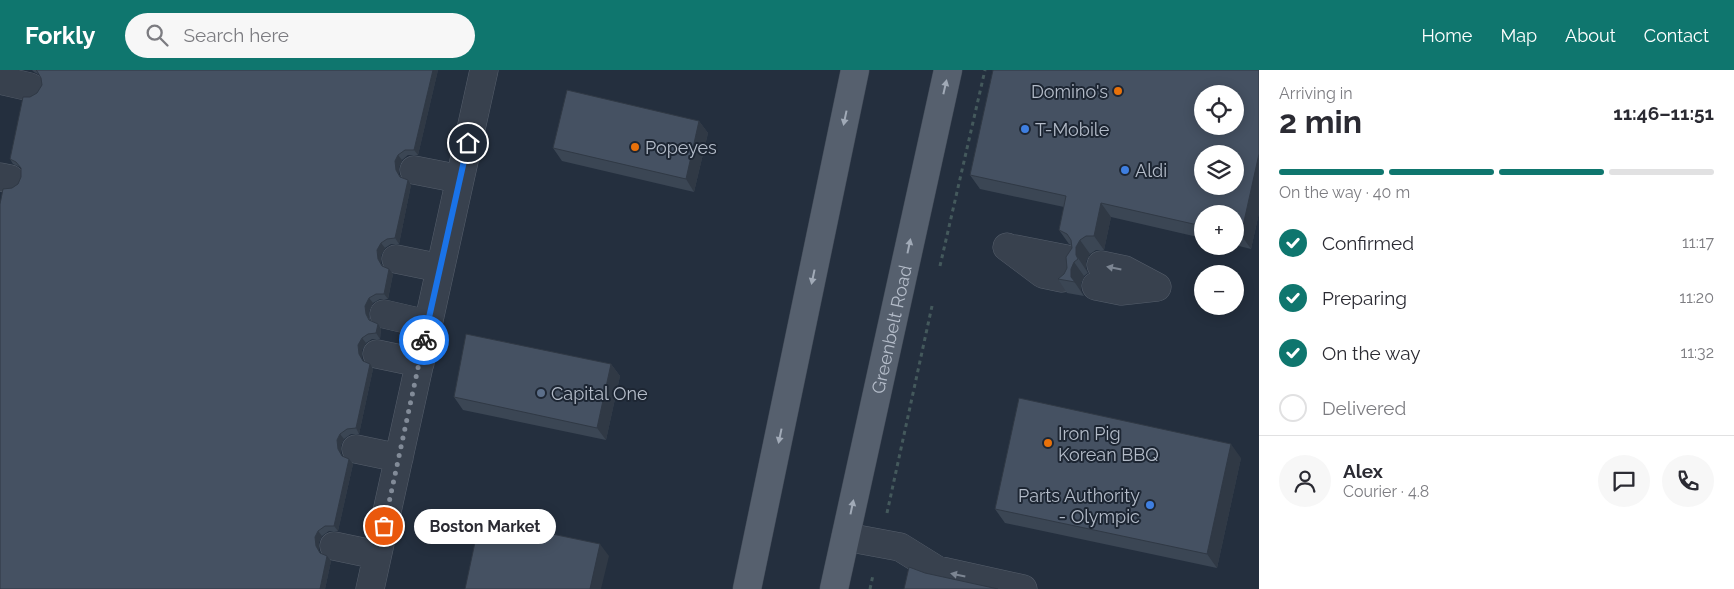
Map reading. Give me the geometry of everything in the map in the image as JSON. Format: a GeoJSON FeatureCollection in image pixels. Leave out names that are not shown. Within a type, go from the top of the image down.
{"type":"FeatureCollection","features":[{"type":"Feature","properties":{"kind":"main road"},"geometry":{"type":"LineString","coordinates":[[748,589],[855,70]]}},
{"type":"Feature","properties":{"kind":"main road","name":"Greenbelt Road"},"geometry":{"type":"LineString","coordinates":[[834,589],[948,70]]}},
{"type":"Feature","properties":{"kind":"lane"},"geometry":{"type":"LineString","coordinates":[[370,589],[484,70]]}},
{"type":"Feature","properties":{"kind":"lane"},"geometry":{"type":"LineString","coordinates":[[0,80],[30,87]]}},
{"type":"Feature","properties":{"kind":"lane"},"geometry":{"type":"LineString","coordinates":[[414,170],[460,179]]}},
{"type":"Feature","properties":{"kind":"lane"},"geometry":{"type":"LineString","coordinates":[[1007,247],[1043,274],[1064,269]]}},
{"type":"Feature","properties":{"kind":"lane"},"geometry":{"type":"LineString","coordinates":[[396,259],[440,268]]}},
{"type":"Feature","properties":{"kind":"lane"},"geometry":{"type":"LineString","coordinates":[[1098,275],[1125,270],[1157,287]]}},
{"type":"Feature","properties":{"kind":"lane"},"geometry":{"type":"LineString","coordinates":[[384,314],[427,324]]}},
{"type":"Feature","properties":{"kind":"lane"},"geometry":{"type":"LineString","coordinates":[[377,354],[420,363]]}},
{"type":"Feature","properties":{"kind":"lane"},"geometry":{"type":"LineString","coordinates":[[356,449],[399,458]]}},
{"type":"Feature","properties":{"kind":"lane"},"geometry":{"type":"LineString","coordinates":[[846,537],[890,545],[936,570],[1023,589]]}},
{"type":"Feature","properties":{"kind":"lane"},"geometry":{"type":"LineString","coordinates":[[334,546],[377,555]]}},
{"type":"Feature","properties":{"kind":"path"},"geometry":{"type":"LineString","coordinates":[[939,271],[985,70]]}},
{"type":"Feature","properties":{"kind":"path"},"geometry":{"type":"LineString","coordinates":[[870,589],[890,545],[933,299]]}},
{"type":"Feature","properties":{"kind":"building"},"geometry":{"type":"Polygon","coordinates":[[[36,70],[433,70],[414,150],[405,150],[398,155],[395,161],[396,170],[400,177],[408,180],[395,238],[387,239],[381,243],[377,250],[378,259],[382,266],[389,269],[384,294],[376,294],[369,298],[365,306],[369,320],[378,324],[376,333],[368,334],[362,338],[358,345],[359,354],[363,361],[370,364],[356,428],[347,429],[340,434],[337,440],[338,449],[342,456],[349,459],[334,526],[325,526],[318,531],[315,537],[316,546],[320,553],[327,556],[320,589],[0,589],[0,204],[3,189],[12,188],[18,184],[21,177],[21,168],[10,159],[23,97],[30,97],[37,93],[42,85],[41,78],[36,70]]]}},
{"type":"Feature","properties":{"kind":"building","name":"Aldi"},"geometry":{"type":"Polygon","coordinates":[[[993,70],[1259,70],[1259,154],[1244,222],[1244,205],[1194,205],[1194,224],[1101,203],[1094,236],[1086,236],[1080,240],[1076,247],[1078,259],[1074,262],[1071,269],[1071,277],[1075,282],[1058,279],[1067,268],[1066,257],[1072,248],[1071,240],[1067,234],[1059,230],[1066,196],[970,175],[993,70]]]}},
{"type":"Feature","properties":{"kind":"building","name":"Popeyes"},"geometry":{"type":"Polygon","coordinates":[[[567,90],[699,121],[686,179],[553,148],[567,90]]]}},
{"type":"Feature","properties":{"kind":"building","name":"Capital One"},"geometry":{"type":"Polygon","coordinates":[[[466,334],[611,364],[597,428],[454,397],[466,334]]]}},
{"type":"Feature","properties":{"kind":"building"},"geometry":{"type":"Polygon","coordinates":[[[1019,398],[1231,444],[1207,554],[995,509],[1019,398]]]}},
{"type":"Feature","properties":{"kind":"building"},"geometry":{"type":"Polygon","coordinates":[[[480,519],[600,544],[590,589],[465,589],[480,519]]]}},
{"type":"Feature","properties":{"kind":"building"},"geometry":{"type":"Polygon","coordinates":[[[909,567],[925,573],[998,589],[904,589],[909,567]]]}},
{"type":"Feature","properties":{"kind":"way so far"},"geometry":{"type":"LineString","coordinates":[[384,526],[424,340]]}},
{"type":"Feature","properties":{"kind":"place","name":"Domino's"},"geometry":{"type":"Point","coordinates":[1118,91]}},
{"type":"Feature","properties":{"kind":"place","name":"T-Mobile"},"geometry":{"type":"Point","coordinates":[1025,129]}},
{"type":"Feature","properties":{"kind":"place","name":"Popeyes"},"geometry":{"type":"Point","coordinates":[635,147]}},
{"type":"Feature","properties":{"kind":"place","name":"Aldi"},"geometry":{"type":"Point","coordinates":[1125,170]}},
{"type":"Feature","properties":{"kind":"place","name":"Capital One"},"geometry":{"type":"Point","coordinates":[541,393]}},
{"type":"Feature","properties":{"kind":"place","name":"Iron Pig Korean BBQ"},"geometry":{"type":"Point","coordinates":[1048,443]}},
{"type":"Feature","properties":{"kind":"place","name":"Parts Authority - Olympic"},"geometry":{"type":"Point","coordinates":[1150,505]}},
{"type":"Feature","properties":{"kind":"place","name":"Boston Market"},"geometry":{"type":"Point","coordinates":[384,526]}},
{"type":"Feature","properties":{"kind":"route"},"geometry":{"type":"LineString","coordinates":[[424,340],[468,143]]}}]}
